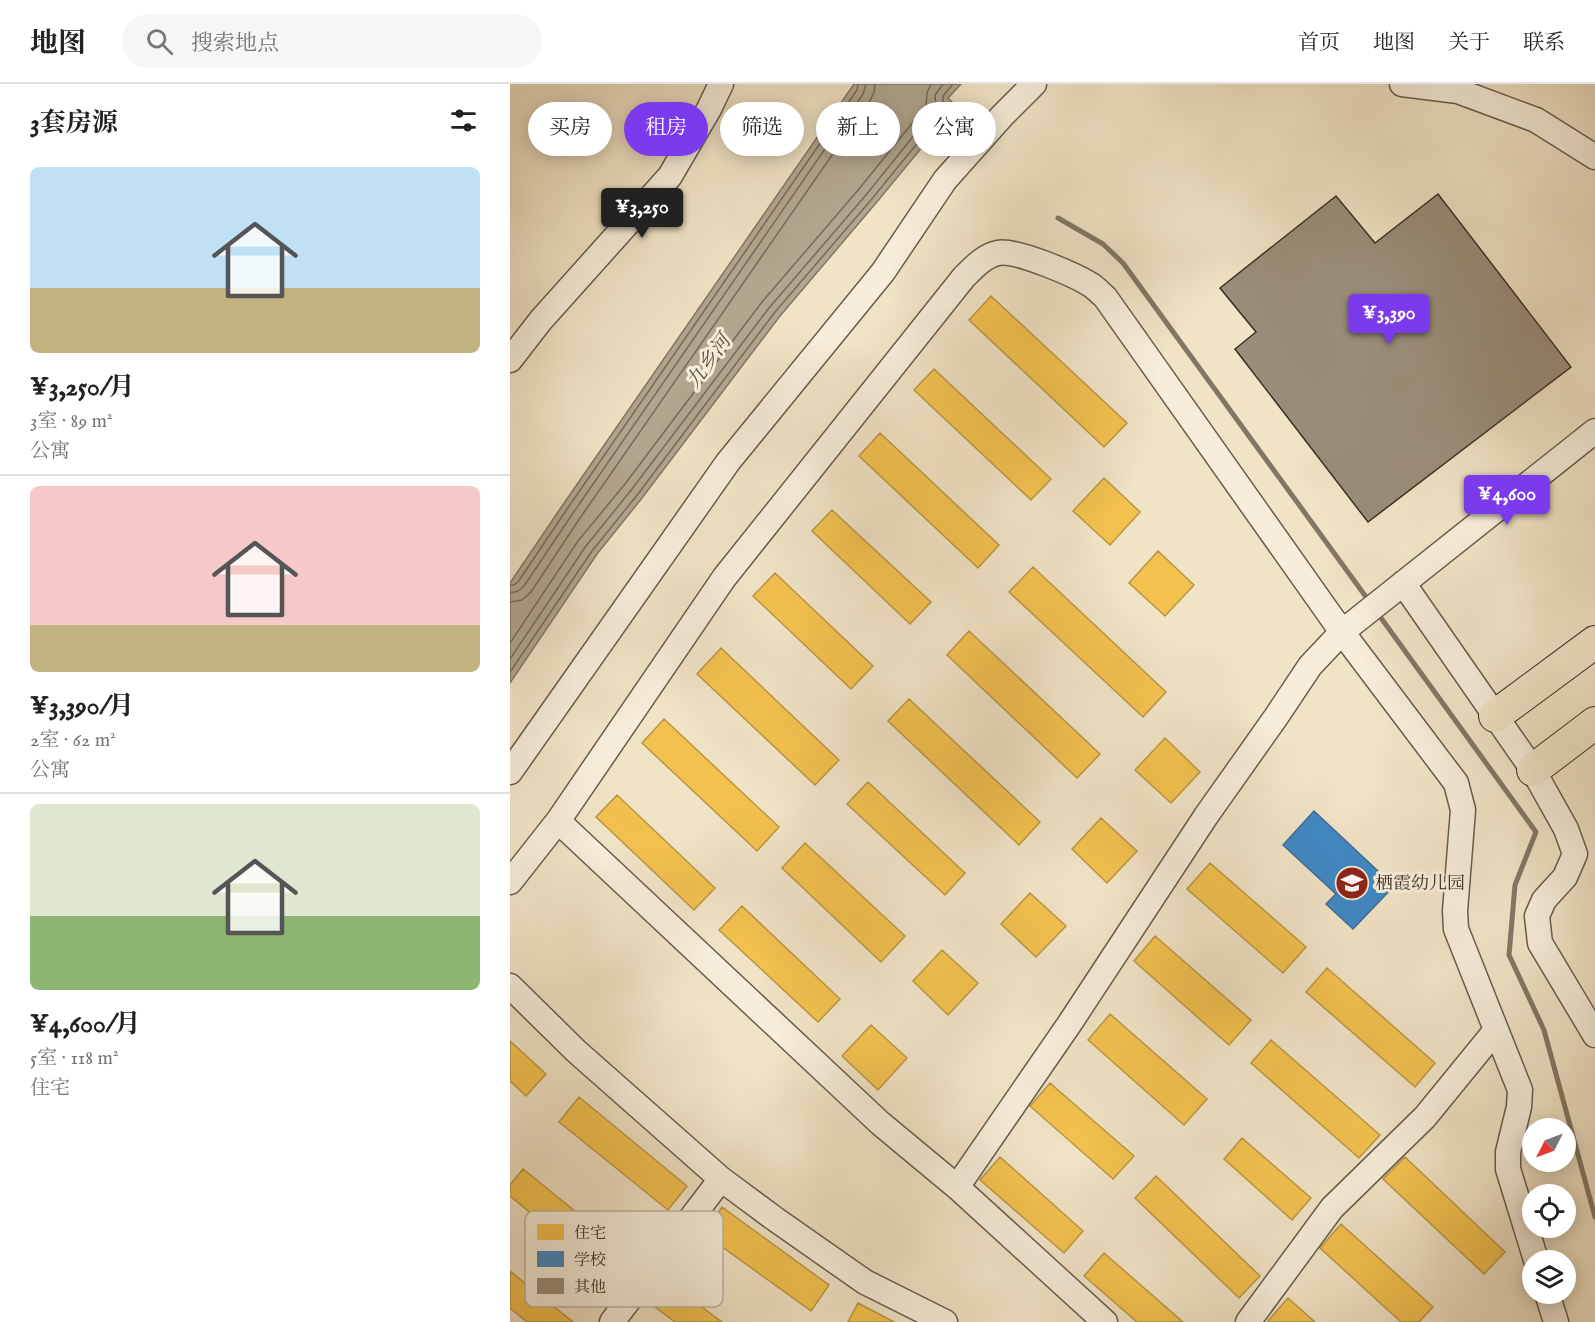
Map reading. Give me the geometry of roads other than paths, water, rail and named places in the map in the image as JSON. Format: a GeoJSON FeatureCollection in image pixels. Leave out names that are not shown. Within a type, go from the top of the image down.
{"type":"FeatureCollection","features":[{"type":"Feature","properties":{"kind":"main road"},"geometry":{"type":"LineString","coordinates":[[1495,716],[1595,642]]}},
{"type":"Feature","properties":{"kind":"main road"},"geometry":{"type":"LineString","coordinates":[[1533,770],[1595,723]]}},
{"type":"Feature","properties":{"kind":"street"},"geometry":{"type":"LineString","coordinates":[[510,360],[541,320],[670,176],[721,84]]}},
{"type":"Feature","properties":{"kind":"street"},"geometry":{"type":"LineString","coordinates":[[510,772],[728,462],[883,272],[945,180],[1034,84]]}},
{"type":"Feature","properties":{"kind":"street"},"geometry":{"type":"LineString","coordinates":[[1402,84],[1458,92],[1536,120],[1595,157]]}},
{"type":"Feature","properties":{"kind":"street"},"geometry":{"type":"LineString","coordinates":[[510,882],[558,821],[724,578],[964,277],[981,260],[999,252],[1018,254],[1091,285],[1105,297],[1349,626],[1456,783],[1463,810],[1455,911],[1456,929],[1520,1090],[1519,1107],[1508,1152],[1508,1169],[1533,1250]]}},
{"type":"Feature","properties":{"kind":"street"},"geometry":{"type":"LineString","coordinates":[[957,1187],[1070,1023],[1206,816],[1310,666],[1349,626],[1595,431]]}},
{"type":"Feature","properties":{"kind":"street"},"geometry":{"type":"LineString","coordinates":[[1399,586],[1533,770],[1566,829],[1575,854],[1565,877],[1544,900],[1537,916],[1540,943],[1595,1035]]}},
{"type":"Feature","properties":{"kind":"street"},"geometry":{"type":"LineString","coordinates":[[558,821],[880,1123],[957,1187],[1106,1322]]}},
{"type":"Feature","properties":{"kind":"street"},"geometry":{"type":"LineString","coordinates":[[510,986],[576,1051],[721,1179],[775,1220],[865,1282],[945,1322]]}},
{"type":"Feature","properties":{"kind":"street"},"geometry":{"type":"LineString","coordinates":[[1248,1322],[1332,1208],[1425,1117],[1496,1030]]}},
{"type":"Feature","properties":{"kind":"street"},"geometry":{"type":"LineString","coordinates":[[697,1211],[721,1179]]}},
{"type":"Feature","properties":{"kind":"street"},"geometry":{"type":"LineString","coordinates":[[1550,1304],[1556,1322]]}},
{"type":"Feature","properties":{"kind":"street"},"geometry":{"type":"LineString","coordinates":[[612,1322],[623,1307]]}},
{"type":"Feature","properties":{"kind":"water","name":"九乡河"},"geometry":{"type":"Polygon","coordinates":[[[854,84],[961,84],[948,98],[952,102],[912,102],[912,156],[915,156],[780,316],[597,554],[510,683],[510,583],[816,139],[816,156],[900,156],[900,102],[842,102],[854,84]]]}},
{"type":"Feature","properties":{"kind":"waterway"},"geometry":{"type":"LineString","coordinates":[[1058,218],[1103,244],[1123,263],[1369,601]]}},
{"type":"Feature","properties":{"kind":"waterway"},"geometry":{"type":"LineString","coordinates":[[1376,611],[1536,832],[1515,885],[1509,955],[1544,1030],[1595,1217]]}},
{"type":"Feature","properties":{"kind":"place","name":"栖霞幼儿园"},"geometry":{"type":"Point","coordinates":[1352,883]}}]}
